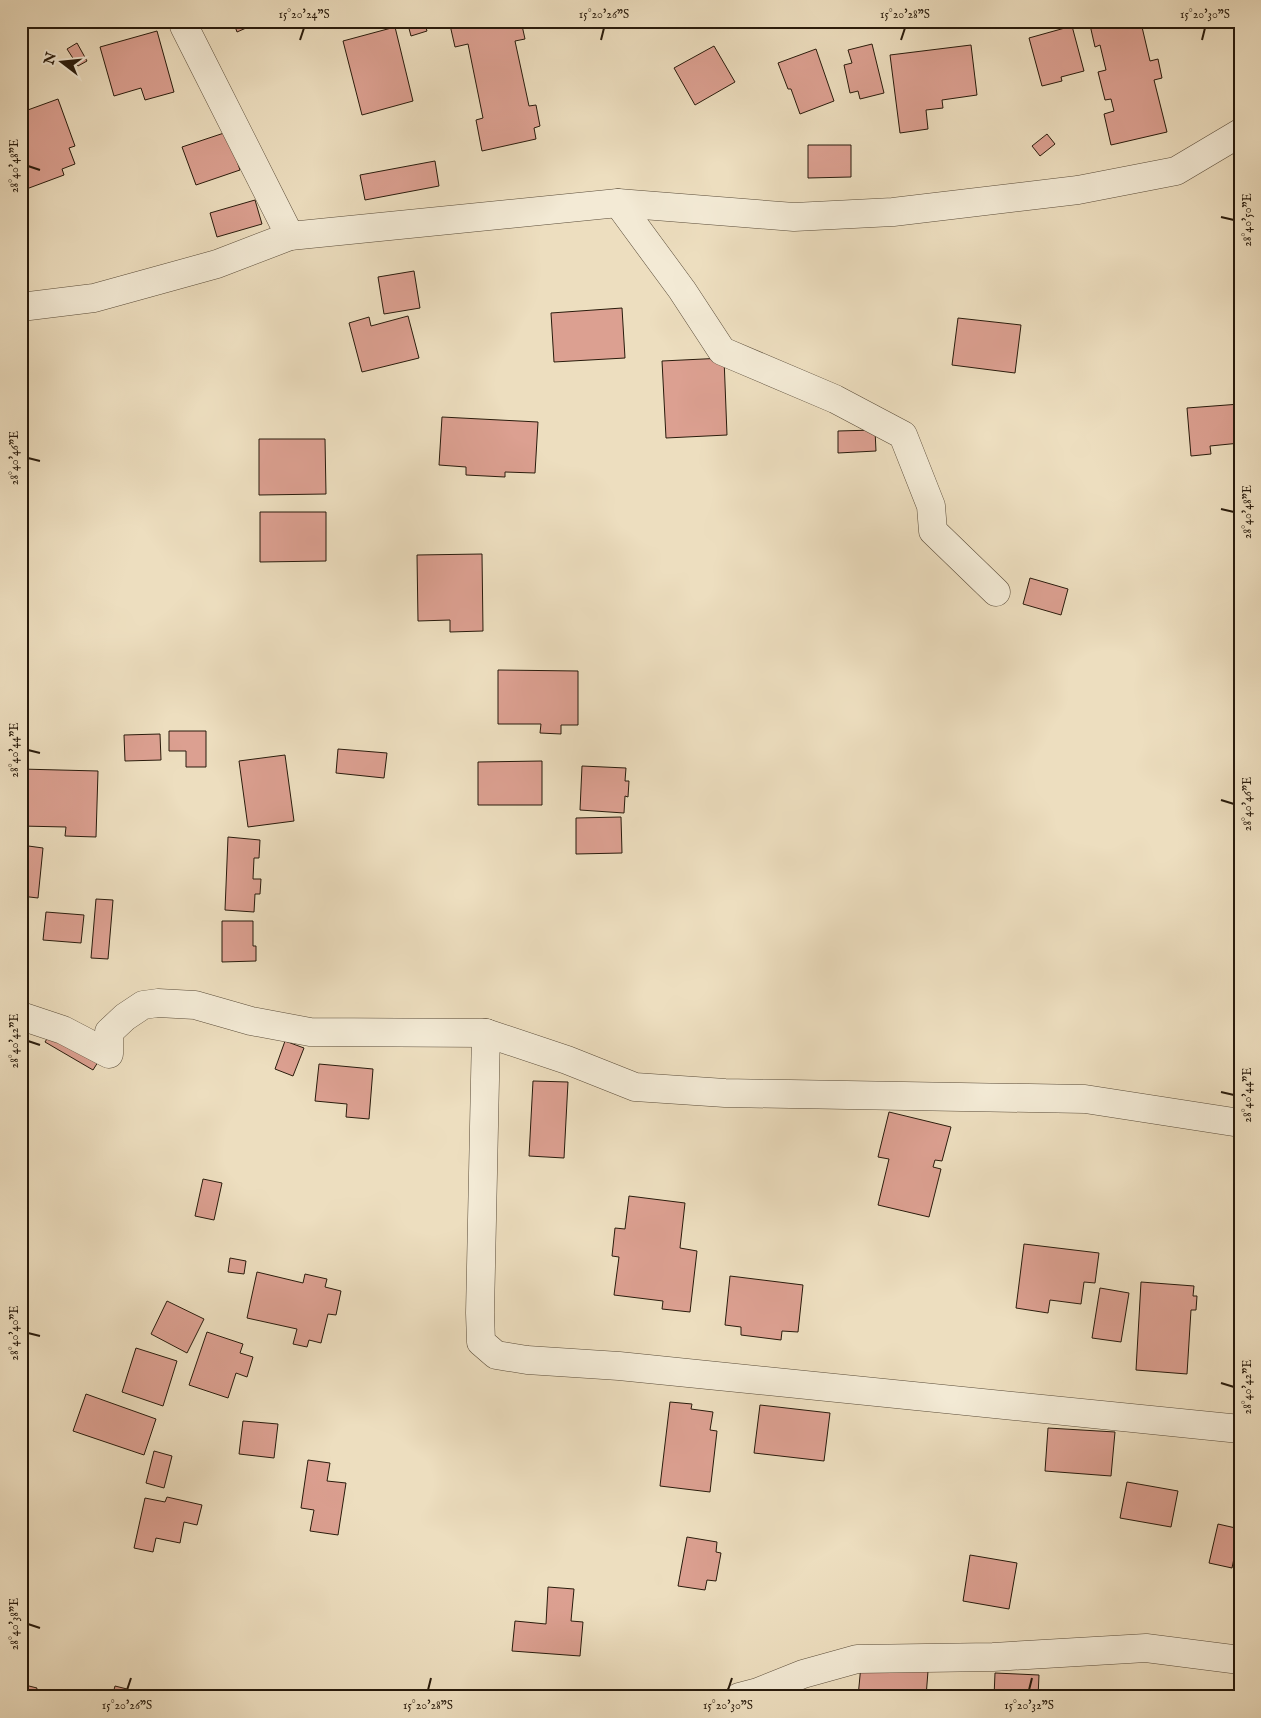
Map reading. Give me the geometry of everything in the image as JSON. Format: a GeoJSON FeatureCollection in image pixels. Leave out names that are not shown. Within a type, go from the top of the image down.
{"type":"FeatureCollection","features":[{"type":"Feature","properties":{"kind":"street"},"geometry":{"type":"LineString","coordinates":[[184,26],[290,236]]}},
{"type":"Feature","properties":{"kind":"street"},"geometry":{"type":"LineString","coordinates":[[21,306],[94,298],[217,264],[290,236],[618,203],[794,217],[893,212],[1078,190],[1176,171],[1240,134]]}},
{"type":"Feature","properties":{"kind":"street"},"geometry":{"type":"LineString","coordinates":[[618,203],[682,290],[722,351],[835,399],[903,435],[931,506],[933,531],[996,592]]}},
{"type":"Feature","properties":{"kind":"street"},"geometry":{"type":"LineString","coordinates":[[21,1016],[63,1030],[109,1054],[109,1032],[125,1017],[144,1005],[158,1003],[195,1005],[251,1021],[310,1032],[486,1033],[567,1060],[635,1087],[725,1093],[1085,1099],[1240,1123]]}},
{"type":"Feature","properties":{"kind":"street"},"geometry":{"type":"LineString","coordinates":[[486,1033],[480,1313],[481,1342],[496,1355],[527,1360],[629,1367],[1240,1429]]}},
{"type":"Feature","properties":{"kind":"street"},"geometry":{"type":"LineString","coordinates":[[739,1697],[758,1692],[803,1674],[858,1659],[993,1657],[1146,1648],[1240,1660]]}},
{"type":"Feature","properties":{"kind":"building"},"geometry":{"type":"Polygon","coordinates":[[[233,21],[262,21],[237,32],[233,21]]]}},
{"type":"Feature","properties":{"kind":"building"},"geometry":{"type":"Polygon","coordinates":[[[407,21],[424,21],[427,31],[411,36],[407,21]]]}},
{"type":"Feature","properties":{"kind":"building"},"geometry":{"type":"Polygon","coordinates":[[[467,21],[521,21],[525,39],[515,41],[529,106],[536,105],[540,126],[534,128],[536,139],[482,151],[476,120],[483,118],[468,44],[455,47],[450,25],[467,21]]]}},
{"type":"Feature","properties":{"kind":"building"},"geometry":{"type":"Polygon","coordinates":[[[1104,21],[1145,21],[1146,26],[1142,27],[1150,61],[1158,59],[1162,78],[1154,80],[1167,132],[1111,145],[1104,114],[1114,111],[1111,99],[1105,100],[1098,72],[1106,70],[1100,45],[1095,47],[1090,25],[1104,21]]]}},
{"type":"Feature","properties":{"kind":"building"},"geometry":{"type":"Polygon","coordinates":[[[1072,26],[1084,71],[1061,77],[1062,81],[1042,86],[1029,38],[1072,26]]]}},
{"type":"Feature","properties":{"kind":"building"},"geometry":{"type":"Polygon","coordinates":[[[395,27],[413,101],[362,115],[343,41],[395,27]]]}},
{"type":"Feature","properties":{"kind":"building"},"geometry":{"type":"Polygon","coordinates":[[[157,31],[174,92],[145,100],[141,88],[114,96],[100,47],[157,31]]]}},
{"type":"Feature","properties":{"kind":"building"},"geometry":{"type":"Polygon","coordinates":[[[77,43],[87,61],[78,66],[67,49],[77,43]]]}},
{"type":"Feature","properties":{"kind":"building"},"geometry":{"type":"Polygon","coordinates":[[[872,44],[884,93],[860,99],[858,91],[850,93],[844,65],[852,63],[848,50],[872,44]]]}},
{"type":"Feature","properties":{"kind":"building"},"geometry":{"type":"Polygon","coordinates":[[[971,45],[977,95],[942,100],[943,108],[926,110],[928,129],[900,133],[890,55],[971,45]]]}},
{"type":"Feature","properties":{"kind":"building"},"geometry":{"type":"Polygon","coordinates":[[[714,46],[735,82],[695,105],[674,68],[714,46]]]}},
{"type":"Feature","properties":{"kind":"building"},"geometry":{"type":"Polygon","coordinates":[[[816,49],[834,101],[800,114],[791,89],[788,89],[778,63],[816,49]]]}},
{"type":"Feature","properties":{"kind":"building"},"geometry":{"type":"Polygon","coordinates":[[[58,99],[75,146],[69,148],[75,164],[62,169],[64,175],[21,191],[21,105],[23,105],[25,111],[58,99]]]}},
{"type":"Feature","properties":{"kind":"building"},"geometry":{"type":"Polygon","coordinates":[[[227,132],[240,170],[196,185],[182,147],[227,132]]]}},
{"type":"Feature","properties":{"kind":"building"},"geometry":{"type":"Polygon","coordinates":[[[1047,134],[1055,144],[1040,156],[1032,146],[1047,134]]]}},
{"type":"Feature","properties":{"kind":"building"},"geometry":{"type":"Polygon","coordinates":[[[808,145],[851,145],[851,177],[808,178],[808,145]]]}},
{"type":"Feature","properties":{"kind":"building"},"geometry":{"type":"Polygon","coordinates":[[[435,161],[439,186],[365,200],[360,175],[435,161]]]}},
{"type":"Feature","properties":{"kind":"building"},"geometry":{"type":"Polygon","coordinates":[[[255,200],[262,224],[217,237],[210,213],[255,200]]]}},
{"type":"Feature","properties":{"kind":"building"},"geometry":{"type":"Polygon","coordinates":[[[414,271],[420,308],[384,314],[378,277],[414,271]]]}},
{"type":"Feature","properties":{"kind":"building"},"geometry":{"type":"Polygon","coordinates":[[[622,308],[625,358],[554,362],[551,313],[622,308]]]}},
{"type":"Feature","properties":{"kind":"building"},"geometry":{"type":"Polygon","coordinates":[[[408,316],[419,358],[362,372],[349,323],[369,317],[371,326],[408,316]]]}},
{"type":"Feature","properties":{"kind":"building"},"geometry":{"type":"Polygon","coordinates":[[[958,318],[1021,325],[1015,373],[952,365],[958,318]]]}},
{"type":"Feature","properties":{"kind":"building"},"geometry":{"type":"Polygon","coordinates":[[[724,358],[727,435],[666,438],[662,361],[724,358]]]}},
{"type":"Feature","properties":{"kind":"building"},"geometry":{"type":"Polygon","coordinates":[[[1240,404],[1240,443],[1210,446],[1211,454],[1191,456],[1187,408],[1240,404]]]}},
{"type":"Feature","properties":{"kind":"building"},"geometry":{"type":"Polygon","coordinates":[[[442,417],[538,422],[535,473],[505,472],[505,477],[466,475],[466,467],[439,465],[442,417]]]}},
{"type":"Feature","properties":{"kind":"building"},"geometry":{"type":"Polygon","coordinates":[[[875,430],[876,451],[838,453],[838,431],[875,430]]]}},
{"type":"Feature","properties":{"kind":"building"},"geometry":{"type":"Polygon","coordinates":[[[259,439],[325,439],[326,494],[259,495],[259,439]]]}},
{"type":"Feature","properties":{"kind":"building"},"geometry":{"type":"Polygon","coordinates":[[[260,512],[326,512],[326,561],[260,562],[260,512]]]}},
{"type":"Feature","properties":{"kind":"building"},"geometry":{"type":"Polygon","coordinates":[[[482,554],[483,631],[450,632],[450,620],[418,621],[417,555],[482,554]]]}},
{"type":"Feature","properties":{"kind":"building"},"geometry":{"type":"Polygon","coordinates":[[[1030,578],[1068,589],[1061,615],[1023,604],[1030,578]]]}},
{"type":"Feature","properties":{"kind":"building"},"geometry":{"type":"Polygon","coordinates":[[[498,670],[578,671],[578,725],[561,725],[561,734],[540,733],[541,724],[498,724],[498,670]]]}},
{"type":"Feature","properties":{"kind":"building"},"geometry":{"type":"Polygon","coordinates":[[[169,731],[206,731],[206,767],[186,767],[186,751],[169,751],[169,731]]]}},
{"type":"Feature","properties":{"kind":"building"},"geometry":{"type":"Polygon","coordinates":[[[160,734],[161,760],[125,761],[124,735],[160,734]]]}},
{"type":"Feature","properties":{"kind":"building"},"geometry":{"type":"Polygon","coordinates":[[[338,749],[387,753],[384,778],[336,773],[338,749]]]}},
{"type":"Feature","properties":{"kind":"building"},"geometry":{"type":"Polygon","coordinates":[[[285,755],[294,821],[248,827],[239,761],[285,755]]]}},
{"type":"Feature","properties":{"kind":"building"},"geometry":{"type":"Polygon","coordinates":[[[542,761],[542,805],[478,805],[478,762],[542,761]]]}},
{"type":"Feature","properties":{"kind":"building"},"geometry":{"type":"Polygon","coordinates":[[[582,766],[626,768],[625,781],[629,781],[628,797],[625,796],[624,813],[580,810],[582,766]]]}},
{"type":"Feature","properties":{"kind":"building"},"geometry":{"type":"Polygon","coordinates":[[[21,769],[98,771],[96,837],[65,836],[66,827],[21,826],[21,769]]]}},
{"type":"Feature","properties":{"kind":"building"},"geometry":{"type":"Polygon","coordinates":[[[621,817],[622,853],[576,854],[576,818],[621,817]]]}},
{"type":"Feature","properties":{"kind":"building"},"geometry":{"type":"Polygon","coordinates":[[[228,837],[260,840],[259,858],[254,858],[253,879],[261,879],[260,894],[255,894],[254,912],[225,910],[228,837]]]}},
{"type":"Feature","properties":{"kind":"building"},"geometry":{"type":"Polygon","coordinates":[[[21,845],[43,848],[38,898],[21,896],[21,845]]]}},
{"type":"Feature","properties":{"kind":"building"},"geometry":{"type":"Polygon","coordinates":[[[96,899],[113,900],[108,959],[91,958],[96,899]]]}},
{"type":"Feature","properties":{"kind":"building"},"geometry":{"type":"Polygon","coordinates":[[[46,912],[84,915],[81,943],[43,940],[46,912]]]}},
{"type":"Feature","properties":{"kind":"building"},"geometry":{"type":"Polygon","coordinates":[[[222,921],[253,921],[253,946],[256,946],[256,961],[222,962],[222,921]]]}},
{"type":"Feature","properties":{"kind":"building"},"geometry":{"type":"Polygon","coordinates":[[[50,1034],[98,1062],[93,1070],[45,1042],[50,1034]]]}},
{"type":"Feature","properties":{"kind":"building"},"geometry":{"type":"Polygon","coordinates":[[[285,1041],[304,1048],[293,1076],[275,1069],[285,1041]]]}},
{"type":"Feature","properties":{"kind":"building"},"geometry":{"type":"Polygon","coordinates":[[[319,1064],[373,1069],[369,1119],[346,1117],[347,1104],[315,1101],[319,1064]]]}},
{"type":"Feature","properties":{"kind":"building"},"geometry":{"type":"Polygon","coordinates":[[[533,1081],[568,1082],[564,1158],[529,1156],[533,1081]]]}},
{"type":"Feature","properties":{"kind":"building"},"geometry":{"type":"Polygon","coordinates":[[[889,1112],[951,1127],[942,1161],[935,1160],[933,1167],[941,1169],[929,1217],[878,1205],[889,1159],[878,1157],[889,1112]]]}},
{"type":"Feature","properties":{"kind":"building"},"geometry":{"type":"Polygon","coordinates":[[[203,1179],[222,1183],[214,1220],[195,1216],[203,1179]]]}},
{"type":"Feature","properties":{"kind":"building"},"geometry":{"type":"Polygon","coordinates":[[[629,1196],[685,1203],[680,1248],[697,1251],[690,1312],[662,1309],[663,1301],[614,1295],[619,1257],[612,1256],[615,1228],[625,1229],[629,1196]]]}},
{"type":"Feature","properties":{"kind":"building"},"geometry":{"type":"Polygon","coordinates":[[[21,1211],[28,1214],[21,1230],[21,1211]]]}},
{"type":"Feature","properties":{"kind":"building"},"geometry":{"type":"Polygon","coordinates":[[[1024,1244],[1099,1253],[1095,1283],[1084,1282],[1081,1304],[1050,1300],[1048,1313],[1016,1308],[1024,1244]]]}},
{"type":"Feature","properties":{"kind":"building"},"geometry":{"type":"Polygon","coordinates":[[[230,1258],[246,1261],[244,1274],[228,1272],[230,1258]]]}},
{"type":"Feature","properties":{"kind":"building"},"geometry":{"type":"Polygon","coordinates":[[[257,1272],[303,1283],[305,1274],[327,1279],[325,1287],[341,1291],[336,1315],[328,1314],[321,1343],[309,1340],[307,1347],[293,1344],[297,1329],[247,1318],[257,1272]]]}},
{"type":"Feature","properties":{"kind":"building"},"geometry":{"type":"Polygon","coordinates":[[[730,1276],[803,1285],[798,1332],[782,1331],[781,1340],[741,1335],[741,1327],[725,1325],[730,1276]]]}},
{"type":"Feature","properties":{"kind":"building"},"geometry":{"type":"Polygon","coordinates":[[[1141,1282],[1194,1286],[1193,1296],[1197,1296],[1196,1310],[1191,1310],[1187,1374],[1136,1370],[1141,1282]]]}},
{"type":"Feature","properties":{"kind":"building"},"geometry":{"type":"Polygon","coordinates":[[[1100,1288],[1129,1293],[1121,1342],[1092,1338],[1100,1288]]]}},
{"type":"Feature","properties":{"kind":"building"},"geometry":{"type":"Polygon","coordinates":[[[167,1301],[204,1319],[187,1353],[151,1334],[167,1301]]]}},
{"type":"Feature","properties":{"kind":"building"},"geometry":{"type":"Polygon","coordinates":[[[207,1332],[243,1344],[240,1353],[253,1357],[247,1377],[236,1373],[228,1398],[189,1385],[207,1332]]]}},
{"type":"Feature","properties":{"kind":"building"},"geometry":{"type":"Polygon","coordinates":[[[136,1348],[177,1361],[163,1406],[122,1392],[136,1348]]]}},
{"type":"Feature","properties":{"kind":"building"},"geometry":{"type":"Polygon","coordinates":[[[86,1394],[156,1419],[144,1455],[73,1431],[86,1394]]]}},
{"type":"Feature","properties":{"kind":"building"},"geometry":{"type":"Polygon","coordinates":[[[670,1402],[692,1404],[691,1409],[713,1412],[710,1430],[717,1431],[710,1492],[660,1486],[670,1402]]]}},
{"type":"Feature","properties":{"kind":"building"},"geometry":{"type":"Polygon","coordinates":[[[760,1405],[830,1413],[824,1461],[754,1453],[760,1405]]]}},
{"type":"Feature","properties":{"kind":"building"},"geometry":{"type":"Polygon","coordinates":[[[243,1421],[278,1424],[274,1458],[239,1454],[243,1421]]]}},
{"type":"Feature","properties":{"kind":"building"},"geometry":{"type":"Polygon","coordinates":[[[1048,1428],[1115,1432],[1111,1476],[1045,1471],[1048,1428]]]}},
{"type":"Feature","properties":{"kind":"building"},"geometry":{"type":"Polygon","coordinates":[[[154,1451],[172,1456],[164,1488],[146,1483],[154,1451]]]}},
{"type":"Feature","properties":{"kind":"building"},"geometry":{"type":"Polygon","coordinates":[[[308,1460],[330,1463],[327,1481],[346,1483],[338,1535],[310,1531],[314,1510],[301,1508],[308,1460]]]}},
{"type":"Feature","properties":{"kind":"building"},"geometry":{"type":"Polygon","coordinates":[[[1127,1482],[1178,1491],[1171,1527],[1120,1518],[1127,1482]]]}},
{"type":"Feature","properties":{"kind":"building"},"geometry":{"type":"Polygon","coordinates":[[[167,1497],[202,1505],[197,1525],[184,1522],[180,1543],[156,1538],[153,1552],[134,1548],[145,1498],[165,1502],[167,1497]]]}},
{"type":"Feature","properties":{"kind":"building"},"geometry":{"type":"Polygon","coordinates":[[[1218,1524],[1240,1529],[1232,1568],[1209,1563],[1218,1524]]]}},
{"type":"Feature","properties":{"kind":"building"},"geometry":{"type":"Polygon","coordinates":[[[687,1537],[717,1542],[716,1552],[721,1553],[716,1581],[707,1580],[705,1590],[678,1586],[687,1537]]]}},
{"type":"Feature","properties":{"kind":"building"},"geometry":{"type":"Polygon","coordinates":[[[970,1555],[1017,1563],[1009,1609],[963,1601],[970,1555]]]}},
{"type":"Feature","properties":{"kind":"building"},"geometry":{"type":"Polygon","coordinates":[[[548,1587],[574,1589],[571,1621],[583,1622],[580,1656],[512,1651],[515,1621],[546,1624],[548,1587]]]}},
{"type":"Feature","properties":{"kind":"building"},"geometry":{"type":"Polygon","coordinates":[[[861,1665],[928,1671],[926,1697],[858,1697],[861,1665]]]}},
{"type":"Feature","properties":{"kind":"building"},"geometry":{"type":"Polygon","coordinates":[[[995,1673],[1039,1675],[1038,1697],[994,1697],[995,1673]]]}},
{"type":"Feature","properties":{"kind":"building"},"geometry":{"type":"Polygon","coordinates":[[[21,1684],[37,1688],[35,1697],[21,1697],[21,1684]]]}},
{"type":"Feature","properties":{"kind":"building"},"geometry":{"type":"Polygon","coordinates":[[[115,1686],[151,1695],[151,1697],[112,1697],[115,1686]]]}}]}
